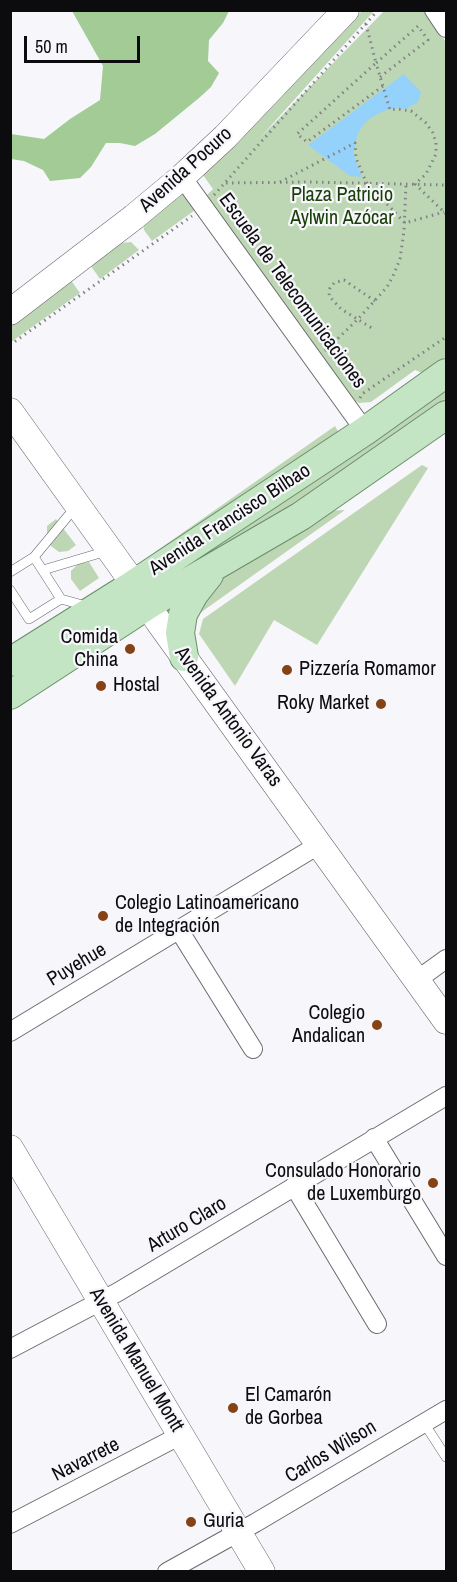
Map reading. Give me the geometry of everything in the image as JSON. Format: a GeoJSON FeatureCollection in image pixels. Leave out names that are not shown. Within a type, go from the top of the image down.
{"type":"FeatureCollection","features":[{"type":"Feature","properties":{"kind":"main road","name":"Avenida Pocuro"},"geometry":{"type":"LineString","coordinates":[[10,312],[182,177],[356,17]]}},
{"type":"Feature","properties":{"kind":"main road","name":"Avenida Francisco Bilbao"},"geometry":{"type":"LineString","coordinates":[[10,694],[141,594],[358,422],[447,373]]}},
{"type":"Feature","properties":{"kind":"main road","name":"Avenida Francisco Bilbao"},"geometry":{"type":"LineString","coordinates":[[26,640],[94,608],[141,594],[218,566],[302,516],[447,415]]}},
{"type":"Feature","properties":{"kind":"main road","name":"Avenida Antonio Varas"},"geometry":{"type":"LineString","coordinates":[[16,427],[79,507],[184,657],[447,1021]]}},
{"type":"Feature","properties":{"kind":"main road"},"geometry":{"type":"LineString","coordinates":[[184,657],[180,633],[183,614],[197,590],[218,566]]}},
{"type":"Feature","properties":{"kind":"main road","name":"Avenida Manuel Montt"},"geometry":{"type":"LineString","coordinates":[[10,1148],[262,1572]]}},
{"type":"Feature","properties":{"kind":"street"},"geometry":{"type":"LineString","coordinates":[[434,10],[447,28]]}},
{"type":"Feature","properties":{"kind":"street","name":"Escuela de Telecomunicaciones"},"geometry":{"type":"LineString","coordinates":[[182,177],[358,422]]}},
{"type":"Feature","properties":{"kind":"street","name":"Puyehue"},"geometry":{"type":"LineString","coordinates":[[10,1032],[320,844]]}},
{"type":"Feature","properties":{"kind":"street"},"geometry":{"type":"LineString","coordinates":[[178,930],[253,1049]]}},
{"type":"Feature","properties":{"kind":"street"},"geometry":{"type":"LineString","coordinates":[[417,980],[447,958]]}},
{"type":"Feature","properties":{"kind":"street","name":"Arturo Claro"},"geometry":{"type":"LineString","coordinates":[[10,1349],[102,1301],[447,1096]]}},
{"type":"Feature","properties":{"kind":"street"},"geometry":{"type":"LineString","coordinates":[[374,1138],[447,1256]]}},
{"type":"Feature","properties":{"kind":"street"},"geometry":{"type":"LineString","coordinates":[[294,1186],[377,1324]]}},
{"type":"Feature","properties":{"kind":"street","name":"Carlos Wilson"},"geometry":{"type":"LineString","coordinates":[[167,1572],[447,1410]]}},
{"type":"Feature","properties":{"kind":"street","name":"Navarrete"},"geometry":{"type":"LineString","coordinates":[[10,1524],[181,1435]]}},
{"type":"Feature","properties":{"kind":"lane"},"geometry":{"type":"LineString","coordinates":[[10,572],[34,557],[68,516],[79,507]]}},
{"type":"Feature","properties":{"kind":"lane"},"geometry":{"type":"LineString","coordinates":[[43,570],[110,550]]}},
{"type":"Feature","properties":{"kind":"lane"},"geometry":{"type":"LineString","coordinates":[[34,557],[62,599],[94,608]]}},
{"type":"Feature","properties":{"kind":"lane"},"geometry":{"type":"LineString","coordinates":[[10,590],[26,640]]}},
{"type":"Feature","properties":{"kind":"lane"},"geometry":{"type":"LineString","coordinates":[[26,640],[62,599]]}},
{"type":"Feature","properties":{"kind":"lane"},"geometry":{"type":"LineString","coordinates":[[424,1423],[447,1457]]}},
{"type":"Feature","properties":{"kind":"path"},"geometry":{"type":"LineString","coordinates":[[10,345],[148,248],[203,206],[225,183],[356,17],[378,10]]}},
{"type":"Feature","properties":{"kind":"path"},"geometry":{"type":"LineString","coordinates":[[356,17],[376,63],[390,110],[411,111],[426,123],[436,143],[436,154],[432,163],[426,174],[415,184]]}},
{"type":"Feature","properties":{"kind":"path"},"geometry":{"type":"LineString","coordinates":[[380,77],[428,40],[418,26],[297,134],[307,142],[383,86]]}},
{"type":"Feature","properties":{"kind":"path"},"geometry":{"type":"LineString","coordinates":[[280,182],[355,143],[356,159],[366,182],[405,223]]}},
{"type":"Feature","properties":{"kind":"path"},"geometry":{"type":"LineString","coordinates":[[225,183],[366,182],[447,185]]}},
{"type":"Feature","properties":{"kind":"path"},"geometry":{"type":"LineString","coordinates":[[314,360],[358,319],[387,287],[397,266],[405,223],[406,183]]}},
{"type":"Feature","properties":{"kind":"path"},"geometry":{"type":"LineString","coordinates":[[415,184],[445,213]]}},
{"type":"Feature","properties":{"kind":"path"},"geometry":{"type":"LineString","coordinates":[[405,223],[445,213]]}},
{"type":"Feature","properties":{"kind":"path"},"geometry":{"type":"LineString","coordinates":[[375,301],[344,280],[334,283],[330,288],[330,296],[341,309],[375,330]]}},
{"type":"Feature","properties":{"kind":"path"},"geometry":{"type":"LineString","coordinates":[[358,422],[362,394],[447,337]]}},
{"type":"Feature","properties":{"kind":"green space"},"geometry":{"type":"Polygon","coordinates":[[[72,11],[229,11],[223,23],[209,40],[208,61],[219,73],[211,87],[155,134],[135,146],[106,143],[91,167],[80,178],[50,181],[43,170],[24,161],[11,159],[11,134],[44,139],[100,100],[103,66],[72,11]]]}},
{"type":"Feature","properties":{"kind":"green space","name":"Plaza Patricio Aylwin Azócar"},"geometry":{"type":"Polygon","coordinates":[[[362,11],[374,11],[259,139],[384,11],[424,11],[446,42],[446,357],[422,373],[415,370],[371,402],[359,403],[353,400],[205,197],[213,189],[203,175],[274,105],[362,11]]]}},
{"type":"Feature","properties":{"kind":"green space"},"geometry":{"type":"Polygon","coordinates":[[[184,191],[198,208],[152,241],[144,230],[143,224],[184,191]]]}},
{"type":"Feature","properties":{"kind":"green space"},"geometry":{"type":"Polygon","coordinates":[[[131,242],[139,250],[100,279],[91,266],[121,243],[131,242]]]}},
{"type":"Feature","properties":{"kind":"green space"},"geometry":{"type":"Polygon","coordinates":[[[70,279],[80,293],[11,342],[10,323],[70,279]]]}},
{"type":"Feature","properties":{"kind":"green space"},"geometry":{"type":"Polygon","coordinates":[[[446,386],[446,409],[257,536],[164,578],[446,386]]]}},
{"type":"Feature","properties":{"kind":"green space"},"geometry":{"type":"Polygon","coordinates":[[[335,426],[339,433],[157,556],[155,552],[335,426]]]}},
{"type":"Feature","properties":{"kind":"green space"},"geometry":{"type":"Polygon","coordinates":[[[422,465],[428,468],[317,645],[274,620],[235,686],[199,634],[203,619],[422,465]]]}},
{"type":"Feature","properties":{"kind":"green space"},"geometry":{"type":"Polygon","coordinates":[[[345,510],[200,613],[194,608],[207,588],[325,511],[345,510]]]}},
{"type":"Feature","properties":{"kind":"green space"},"geometry":{"type":"Polygon","coordinates":[[[56,519],[76,545],[68,551],[59,552],[47,543],[47,526],[56,519]]]}},
{"type":"Feature","properties":{"kind":"green space"},"geometry":{"type":"Polygon","coordinates":[[[89,562],[99,578],[80,591],[71,579],[71,571],[78,564],[89,562]]]}},
{"type":"Feature","properties":{"kind":"water"},"geometry":{"type":"Polygon","coordinates":[[[404,74],[421,92],[418,102],[405,109],[396,108],[384,111],[364,124],[358,133],[353,153],[362,177],[350,176],[308,145],[404,74]]]}},
{"type":"Feature","properties":{"kind":"place","name":"Comida China"},"geometry":{"type":"Point","coordinates":[130,649]}},
{"type":"Feature","properties":{"kind":"place","name":"Pizzería Romamor"},"geometry":{"type":"Point","coordinates":[287,670]}},
{"type":"Feature","properties":{"kind":"place","name":"Hostal"},"geometry":{"type":"Point","coordinates":[101,686]}},
{"type":"Feature","properties":{"kind":"place","name":"Roky Market"},"geometry":{"type":"Point","coordinates":[381,704]}},
{"type":"Feature","properties":{"kind":"place","name":"Colegio Latinoamericano de Integración"},"geometry":{"type":"Point","coordinates":[103,916]}},
{"type":"Feature","properties":{"kind":"place","name":"Colegio Andalican"},"geometry":{"type":"Point","coordinates":[377,1025]}},
{"type":"Feature","properties":{"kind":"place","name":"Consulado Honorario de Luxemburgo"},"geometry":{"type":"Point","coordinates":[433,1183]}},
{"type":"Feature","properties":{"kind":"place","name":"El Camarón de Gorbea"},"geometry":{"type":"Point","coordinates":[233,1408]}},
{"type":"Feature","properties":{"kind":"place","name":"Guria"},"geometry":{"type":"Point","coordinates":[191,1522]}}]}
